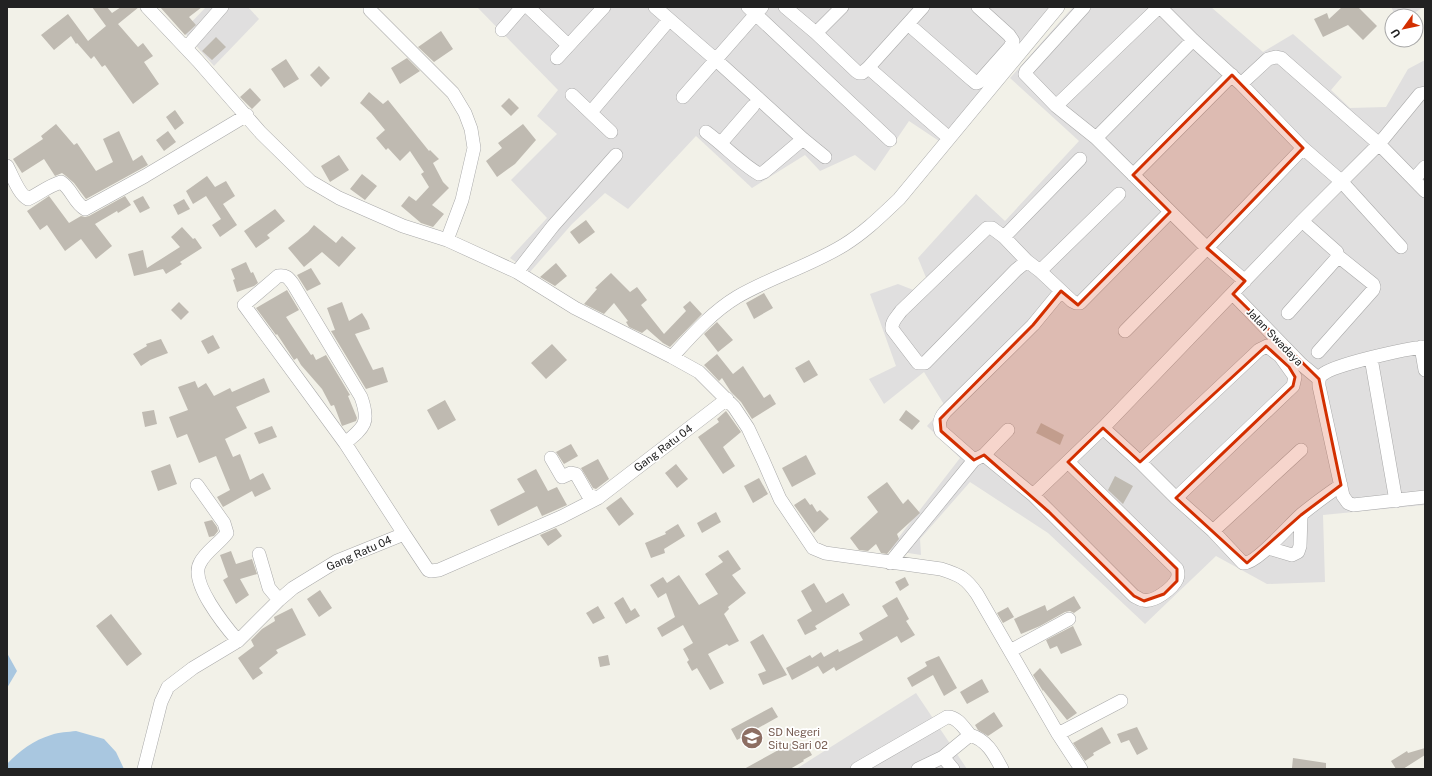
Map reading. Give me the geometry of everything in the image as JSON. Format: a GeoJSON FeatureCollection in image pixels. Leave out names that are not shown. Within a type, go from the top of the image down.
{"type":"FeatureCollection","features":[{"type":"Feature","properties":{"kind":"street"},"geometry":{"type":"LineString","coordinates":[[147,7],[186,48],[276,149],[310,181],[339,198],[384,218],[420,232],[447,240],[517,272],[575,308],[699,372],[734,406],[748,428],[764,460],[780,499],[813,548],[825,553],[941,569],[954,573],[968,581],[1010,650],[1058,734],[1081,769]]}},
{"type":"Feature","properties":{"kind":"street"},"geometry":{"type":"LineString","coordinates":[[186,48],[222,7]]}},
{"type":"Feature","properties":{"kind":"street"},"geometry":{"type":"LineString","coordinates":[[502,30],[522,7]]}},
{"type":"Feature","properties":{"kind":"street"},"geometry":{"type":"LineString","coordinates":[[528,7],[568,45]]}},
{"type":"Feature","properties":{"kind":"street"},"geometry":{"type":"LineString","coordinates":[[557,58],[604,7]]}},
{"type":"Feature","properties":{"kind":"street"},"geometry":{"type":"LineString","coordinates":[[655,7],[824,157]]}},
{"type":"Feature","properties":{"kind":"street"},"geometry":{"type":"LineString","coordinates":[[784,7],[816,33],[856,71],[862,73],[923,7]]}},
{"type":"Feature","properties":{"kind":"street"},"geometry":{"type":"LineString","coordinates":[[816,33],[842,7]]}},
{"type":"Feature","properties":{"kind":"street"},"geometry":{"type":"LineString","coordinates":[[908,24],[976,83],[979,82],[1010,47],[1012,41],[1009,35],[978,7]]}},
{"type":"Feature","properties":{"kind":"street"},"geometry":{"type":"LineString","coordinates":[[672,357],[716,312],[737,297],[810,263],[836,249],[871,226],[899,199],[1058,7]]}},
{"type":"Feature","properties":{"kind":"street"},"geometry":{"type":"LineString","coordinates":[[1084,7],[1025,72],[1031,81],[1056,106],[1096,138],[1207,248],[1245,281]]}},
{"type":"Feature","properties":{"kind":"street"},"geometry":{"type":"LineString","coordinates":[[1056,106],[1160,7],[1236,80],[1302,148],[1341,181],[1401,247]]}},
{"type":"Feature","properties":{"kind":"street"},"geometry":{"type":"LineString","coordinates":[[683,97],[755,9],[890,140]]}},
{"type":"Feature","properties":{"kind":"street"},"geometry":{"type":"LineString","coordinates":[[370,10],[454,93],[465,113],[471,129],[474,148],[462,200],[447,240]]}},
{"type":"Feature","properties":{"kind":"street"},"geometry":{"type":"LineString","coordinates":[[591,112],[669,20]]}},
{"type":"Feature","properties":{"kind":"street"},"geometry":{"type":"LineString","coordinates":[[1096,138],[1193,40]]}},
{"type":"Feature","properties":{"kind":"street"},"geometry":{"type":"LineString","coordinates":[[1133,175],[1236,80],[1268,59],[1276,57],[1281,58],[1379,144],[1425,191]]}},
{"type":"Feature","properties":{"kind":"street"},"geometry":{"type":"LineString","coordinates":[[868,68],[949,138]]}},
{"type":"Feature","properties":{"kind":"street"},"geometry":{"type":"LineString","coordinates":[[1033,495],[1104,428],[1302,221],[1379,144],[1420,94],[1425,93]]}},
{"type":"Feature","properties":{"kind":"street"},"geometry":{"type":"LineString","coordinates":[[572,95],[611,132]]}},
{"type":"Feature","properties":{"kind":"street"},"geometry":{"type":"LineString","coordinates":[[721,143],[753,106]]}},
{"type":"Feature","properties":{"kind":"street"},"geometry":{"type":"LineString","coordinates":[[7,166],[25,198],[28,199],[33,197],[54,184],[61,182],[66,185],[83,209],[87,209],[247,116]]}},
{"type":"Feature","properties":{"kind":"street"},"geometry":{"type":"LineString","coordinates":[[706,132],[759,174],[764,172],[803,139]]}},
{"type":"Feature","properties":{"kind":"street"},"geometry":{"type":"LineString","coordinates":[[1124,331],[1207,248],[1302,148]]}},
{"type":"Feature","properties":{"kind":"street"},"geometry":{"type":"LineString","coordinates":[[517,272],[553,226],[616,155]]}},
{"type":"Feature","properties":{"kind":"street"},"geometry":{"type":"LineString","coordinates":[[1004,237],[1080,159]]}},
{"type":"Feature","properties":{"kind":"street"},"geometry":{"type":"LineString","coordinates":[[1414,179],[1425,167]]}},
{"type":"Feature","properties":{"kind":"street"},"geometry":{"type":"LineString","coordinates":[[1040,271],[1119,194]]}},
{"type":"Feature","properties":{"kind":"street"},"geometry":{"type":"LineString","coordinates":[[1027,261],[1016,270],[925,363],[918,363],[892,329],[891,325],[901,311],[987,228],[992,228],[1004,237],[1027,261],[1061,291],[1076,303],[1080,303],[1170,212]]}},
{"type":"Feature","properties":{"kind":"street"},"geometry":{"type":"LineString","coordinates":[[1302,221],[1337,252],[1338,256],[1373,284],[1374,287],[1373,290],[1318,352]]}},
{"type":"Feature","properties":{"kind":"street"},"geometry":{"type":"LineString","coordinates":[[1288,313],[1338,256]]}},
{"type":"Feature","properties":{"kind":"street"},"geometry":{"type":"LineString","coordinates":[[345,443],[363,426],[366,416],[361,397],[293,284],[288,277],[284,275],[278,276],[244,305],[345,443],[404,534]]}},
{"type":"Feature","properties":{"kind":"street"},"geometry":{"type":"LineString","coordinates":[[1061,291],[1033,325],[945,412],[940,419],[939,426],[941,431],[1033,495],[1134,596],[1144,601],[1152,600],[1164,594],[1177,581],[1177,569],[1068,462]]}},
{"type":"Feature","properties":{"kind":"street","name":"Jalan Swadaya"},"geometry":{"type":"LineString","coordinates":[[1233,294],[1301,364],[1319,379]]}},
{"type":"Feature","properties":{"kind":"street"},"geometry":{"type":"LineString","coordinates":[[1140,462],[1259,350],[1267,346],[1280,356],[1295,377],[1293,386],[1176,498]]}},
{"type":"Feature","properties":{"kind":"street"},"geometry":{"type":"LineString","coordinates":[[1425,370],[1423,347],[1371,358],[1334,368],[1322,374],[1319,379],[1319,386],[1345,500],[1353,505],[1425,497]]}},
{"type":"Feature","properties":{"kind":"street"},"geometry":{"type":"LineString","coordinates":[[1371,358],[1396,500]]}},
{"type":"Feature","properties":{"kind":"street","name":"Gang Ratu 04"},"geometry":{"type":"LineString","coordinates":[[144,769],[161,702],[168,687],[193,668],[238,641],[293,588],[337,560],[404,534],[424,566],[428,570],[434,571],[561,517],[598,498],[727,399]]}},
{"type":"Feature","properties":{"kind":"street"},"geometry":{"type":"LineString","coordinates":[[1104,428],[1176,498],[1213,531],[1243,562],[1249,562],[1268,548],[1301,514],[1341,485]]}},
{"type":"Feature","properties":{"kind":"street"},"geometry":{"type":"LineString","coordinates":[[890,563],[979,458],[1008,430]]}},
{"type":"Feature","properties":{"kind":"street"},"geometry":{"type":"LineString","coordinates":[[1213,531],[1301,450]]}},
{"type":"Feature","properties":{"kind":"street"},"geometry":{"type":"LineString","coordinates":[[551,458],[562,477],[571,473],[576,474],[588,495],[598,498]]}},
{"type":"Feature","properties":{"kind":"street"},"geometry":{"type":"LineString","coordinates":[[197,485],[224,523],[227,533],[200,562],[197,569],[198,579],[212,606],[238,641]]}},
{"type":"Feature","properties":{"kind":"street"},"geometry":{"type":"LineString","coordinates":[[1268,548],[1292,554],[1298,552],[1300,546],[1301,514]]}},
{"type":"Feature","properties":{"kind":"street"},"geometry":{"type":"LineString","coordinates":[[259,554],[269,588],[279,600]]}},
{"type":"Feature","properties":{"kind":"street"},"geometry":{"type":"LineString","coordinates":[[1010,650],[1069,619]]}},
{"type":"Feature","properties":{"kind":"street"},"geometry":{"type":"LineString","coordinates":[[1058,734],[1121,701]]}},
{"type":"Feature","properties":{"kind":"street"},"geometry":{"type":"LineString","coordinates":[[857,769],[947,716],[951,716],[956,719],[970,735],[977,737],[987,745],[1002,769]]}},
{"type":"Feature","properties":{"kind":"street"},"geometry":{"type":"LineString","coordinates":[[918,769],[943,757],[970,735]]}},
{"type":"Feature","properties":{"kind":"street"},"geometry":{"type":"LineString","coordinates":[[943,757],[953,769]]}},
{"type":"Feature","properties":{"kind":"highlighted area"},"geometry":{"type":"Polygon","coordinates":[[[1232,75],[1303,148],[1207,248],[1245,281],[1233,294],[1319,379],[1341,485],[1301,515],[1247,563],[1176,498],[1293,386],[1295,377],[1289,367],[1266,346],[1140,462],[1103,428],[1068,462],[1177,569],[1177,581],[1164,594],[1144,601],[1134,596],[1049,512],[984,455],[974,460],[941,431],[940,419],[1033,325],[1061,291],[1078,305],[1170,212],[1133,175],[1232,75]]]}},
{"type":"Feature","properties":{"kind":"shaded area"},"geometry":{"type":"Polygon","coordinates":[[[206,7],[248,7],[259,19],[214,66],[183,31],[206,7]]]}},
{"type":"Feature","properties":{"kind":"shaded area"},"geometry":{"type":"Polygon","coordinates":[[[477,7],[1049,7],[1029,32],[1017,53],[942,143],[909,121],[875,171],[855,155],[820,171],[805,155],[752,188],[696,136],[628,209],[605,193],[572,224],[530,272],[510,258],[547,218],[511,180],[557,134],[537,116],[558,90],[477,7]]]}},
{"type":"Feature","properties":{"kind":"shaded area"},"geometry":{"type":"Polygon","coordinates":[[[1073,7],[1211,7],[1263,52],[1293,34],[1342,77],[1331,90],[1350,108],[1386,107],[1408,69],[1425,60],[1425,505],[1323,515],[1325,582],[1267,584],[1216,556],[1145,624],[1048,533],[970,482],[920,539],[921,555],[889,550],[960,458],[927,426],[945,406],[924,372],[884,404],[869,379],[896,366],[870,294],[898,284],[916,291],[927,280],[918,258],[976,194],[1005,221],[1079,141],[1010,78],[1073,7]]]}},
{"type":"Feature","properties":{"kind":"shaded area"},"geometry":{"type":"Polygon","coordinates":[[[1391,7],[1424,7],[1422,8],[1391,7]]]}},
{"type":"Feature","properties":{"kind":"shaded area"},"geometry":{"type":"Polygon","coordinates":[[[916,693],[967,769],[796,769],[916,693]]]}},
{"type":"Feature","properties":{"kind":"water"},"geometry":{"type":"Polygon","coordinates":[[[7,653],[17,671],[7,688],[7,653]]]}},
{"type":"Feature","properties":{"kind":"water"},"geometry":{"type":"Polygon","coordinates":[[[76,731],[104,739],[116,752],[124,769],[7,769],[7,764],[12,759],[33,743],[54,734],[76,731]]]}},
{"type":"Feature","properties":{"kind":"building"},"geometry":{"type":"Polygon","coordinates":[[[92,7],[107,7],[112,13],[121,7],[139,7],[118,24],[138,47],[143,43],[153,56],[144,62],[159,84],[133,104],[105,65],[102,67],[94,56],[91,59],[77,43],[76,44],[71,36],[54,50],[41,35],[68,14],[88,41],[106,26],[92,7]]]}},
{"type":"Feature","properties":{"kind":"building"},"geometry":{"type":"Polygon","coordinates":[[[160,7],[202,7],[189,17],[196,25],[185,35],[160,7]]]}},
{"type":"Feature","properties":{"kind":"building"},"geometry":{"type":"Polygon","coordinates":[[[1342,7],[1358,7],[1377,26],[1363,40],[1348,25],[1323,37],[1314,19],[1327,13],[1329,19],[1342,7]]]}},
{"type":"Feature","properties":{"kind":"building"},"geometry":{"type":"Polygon","coordinates":[[[441,31],[453,49],[434,62],[418,47],[441,31]]]}},
{"type":"Feature","properties":{"kind":"building"},"geometry":{"type":"Polygon","coordinates":[[[216,37],[226,47],[212,60],[202,51],[216,37]]]}},
{"type":"Feature","properties":{"kind":"building"},"geometry":{"type":"Polygon","coordinates":[[[407,58],[420,71],[400,84],[391,68],[407,58]]]}},
{"type":"Feature","properties":{"kind":"building"},"geometry":{"type":"Polygon","coordinates":[[[286,59],[299,79],[284,88],[271,69],[286,59]]]}},
{"type":"Feature","properties":{"kind":"building"},"geometry":{"type":"Polygon","coordinates":[[[319,66],[330,78],[321,87],[310,75],[319,66]]]}},
{"type":"Feature","properties":{"kind":"building"},"geometry":{"type":"Polygon","coordinates":[[[250,88],[261,100],[252,109],[240,97],[250,88]]]}},
{"type":"Feature","properties":{"kind":"building"},"geometry":{"type":"Polygon","coordinates":[[[369,92],[383,104],[388,100],[429,151],[430,150],[439,159],[433,163],[443,182],[449,188],[432,205],[444,214],[433,227],[421,223],[401,206],[409,196],[416,201],[429,187],[421,174],[424,172],[410,151],[400,161],[388,148],[386,150],[376,138],[385,130],[371,113],[360,103],[369,92]]]}},
{"type":"Feature","properties":{"kind":"building"},"geometry":{"type":"Polygon","coordinates":[[[509,98],[519,108],[511,116],[501,106],[509,98]]]}},
{"type":"Feature","properties":{"kind":"building"},"geometry":{"type":"Polygon","coordinates":[[[175,110],[184,123],[175,130],[166,117],[175,110]]]}},
{"type":"Feature","properties":{"kind":"building"},"geometry":{"type":"Polygon","coordinates":[[[56,124],[74,145],[77,143],[96,171],[113,162],[103,139],[119,131],[133,161],[142,155],[148,165],[86,199],[74,183],[62,173],[55,176],[44,159],[22,173],[13,159],[43,139],[41,136],[56,124]]]}},
{"type":"Feature","properties":{"kind":"building"},"geometry":{"type":"Polygon","coordinates":[[[523,124],[536,140],[515,164],[497,177],[486,161],[502,148],[498,143],[523,124]]]}},
{"type":"Feature","properties":{"kind":"building"},"geometry":{"type":"Polygon","coordinates":[[[168,131],[176,142],[164,151],[156,140],[168,131]]]}},
{"type":"Feature","properties":{"kind":"building"},"geometry":{"type":"Polygon","coordinates":[[[339,155],[349,170],[330,182],[321,166],[339,155]]]}},
{"type":"Feature","properties":{"kind":"building"},"geometry":{"type":"Polygon","coordinates":[[[362,174],[377,186],[365,200],[350,189],[362,174]]]}},
{"type":"Feature","properties":{"kind":"building"},"geometry":{"type":"Polygon","coordinates":[[[207,176],[215,187],[226,181],[235,196],[223,204],[237,225],[220,237],[212,225],[221,219],[206,196],[193,204],[186,191],[207,176]]]}},
{"type":"Feature","properties":{"kind":"building"},"geometry":{"type":"Polygon","coordinates":[[[49,196],[69,223],[81,216],[89,216],[125,196],[131,205],[118,213],[117,211],[95,224],[112,246],[96,259],[81,239],[65,251],[47,225],[40,230],[27,211],[49,196]]]}},
{"type":"Feature","properties":{"kind":"building"},"geometry":{"type":"Polygon","coordinates":[[[143,196],[150,208],[140,213],[133,201],[143,196]]]}},
{"type":"Feature","properties":{"kind":"building"},"geometry":{"type":"Polygon","coordinates":[[[184,199],[190,209],[178,215],[173,205],[184,199]]]}},
{"type":"Feature","properties":{"kind":"building"},"geometry":{"type":"Polygon","coordinates":[[[275,209],[285,221],[267,235],[270,238],[256,248],[244,231],[275,209]]]}},
{"type":"Feature","properties":{"kind":"building"},"geometry":{"type":"Polygon","coordinates":[[[586,220],[595,232],[579,244],[570,232],[586,220]]]}},
{"type":"Feature","properties":{"kind":"building"},"geometry":{"type":"Polygon","coordinates":[[[314,225],[336,243],[342,236],[356,248],[339,267],[322,252],[304,267],[288,248],[308,232],[314,225]]]}},
{"type":"Feature","properties":{"kind":"building"},"geometry":{"type":"Polygon","coordinates":[[[182,227],[193,239],[195,238],[202,248],[180,262],[182,264],[166,274],[163,269],[134,276],[128,254],[143,250],[147,268],[180,247],[171,237],[182,227]]]}},
{"type":"Feature","properties":{"kind":"building"},"geometry":{"type":"Polygon","coordinates":[[[246,262],[258,283],[237,292],[233,280],[235,279],[231,269],[246,262]]]}},
{"type":"Feature","properties":{"kind":"building"},"geometry":{"type":"Polygon","coordinates":[[[556,263],[567,276],[555,286],[540,277],[556,263]]]}},
{"type":"Feature","properties":{"kind":"building"},"geometry":{"type":"Polygon","coordinates":[[[311,268],[321,284],[307,291],[297,275],[311,268]]]}},
{"type":"Feature","properties":{"kind":"building"},"geometry":{"type":"Polygon","coordinates":[[[611,273],[630,292],[637,287],[647,300],[641,305],[664,334],[686,311],[683,307],[690,301],[702,314],[670,347],[647,329],[642,333],[629,327],[626,322],[628,321],[614,303],[604,314],[584,304],[597,289],[595,288],[611,273]]]}},
{"type":"Feature","properties":{"kind":"building"},"geometry":{"type":"Polygon","coordinates":[[[287,290],[299,310],[286,317],[311,355],[313,354],[316,360],[326,355],[350,395],[348,396],[357,418],[356,421],[342,426],[334,405],[331,406],[322,389],[301,365],[297,358],[294,360],[277,334],[276,335],[256,308],[287,290]]]}},
{"type":"Feature","properties":{"kind":"building"},"geometry":{"type":"Polygon","coordinates":[[[764,293],[773,308],[754,319],[746,303],[764,293]]]}},
{"type":"Feature","properties":{"kind":"building"},"geometry":{"type":"Polygon","coordinates":[[[179,302],[189,312],[181,320],[171,310],[179,302]]]}},
{"type":"Feature","properties":{"kind":"building"},"geometry":{"type":"Polygon","coordinates":[[[342,302],[349,321],[362,313],[367,321],[370,329],[355,334],[373,370],[383,367],[388,382],[366,389],[331,331],[335,330],[327,308],[342,302]]]}},
{"type":"Feature","properties":{"kind":"building"},"geometry":{"type":"Polygon","coordinates":[[[717,322],[733,340],[718,352],[704,334],[717,322]]]}},
{"type":"Feature","properties":{"kind":"building"},"geometry":{"type":"Polygon","coordinates":[[[213,335],[220,348],[208,354],[201,341],[213,335]]]}},
{"type":"Feature","properties":{"kind":"building"},"geometry":{"type":"Polygon","coordinates":[[[161,339],[168,353],[150,360],[141,366],[133,354],[147,346],[146,344],[161,339]]]}},
{"type":"Feature","properties":{"kind":"building"},"geometry":{"type":"Polygon","coordinates":[[[552,344],[567,360],[546,379],[531,363],[552,344]]]}},
{"type":"Feature","properties":{"kind":"building"},"geometry":{"type":"Polygon","coordinates":[[[717,354],[733,374],[743,366],[764,398],[770,394],[776,404],[752,419],[722,378],[719,381],[704,365],[717,354]]]}},
{"type":"Feature","properties":{"kind":"building"},"geometry":{"type":"Polygon","coordinates":[[[809,360],[818,375],[804,383],[795,368],[809,360]]]}},
{"type":"Feature","properties":{"kind":"building"},"geometry":{"type":"Polygon","coordinates":[[[264,378],[270,392],[236,407],[247,428],[225,439],[233,457],[240,454],[250,480],[263,473],[271,489],[255,497],[252,491],[223,507],[217,497],[230,490],[216,456],[199,463],[187,434],[177,438],[169,417],[188,410],[178,387],[195,381],[198,388],[206,383],[214,396],[230,388],[232,392],[264,378]]]}},
{"type":"Feature","properties":{"kind":"building"},"geometry":{"type":"Polygon","coordinates":[[[445,400],[456,420],[438,430],[427,410],[445,400]]]}},
{"type":"Feature","properties":{"kind":"building"},"geometry":{"type":"Polygon","coordinates":[[[154,410],[157,424],[145,427],[142,412],[154,410]]]}},
{"type":"Feature","properties":{"kind":"building"},"geometry":{"type":"Polygon","coordinates":[[[906,410],[920,421],[912,430],[899,420],[906,410]]]}},
{"type":"Feature","properties":{"kind":"building"},"geometry":{"type":"Polygon","coordinates":[[[726,411],[741,432],[723,447],[735,466],[723,474],[698,437],[719,422],[717,419],[726,411]]]}},
{"type":"Feature","properties":{"kind":"building"},"geometry":{"type":"Polygon","coordinates":[[[1041,423],[1064,435],[1060,445],[1036,433],[1041,423]]]}},
{"type":"Feature","properties":{"kind":"building"},"geometry":{"type":"Polygon","coordinates":[[[272,426],[277,437],[259,444],[254,433],[272,426]]]}},
{"type":"Feature","properties":{"kind":"building"},"geometry":{"type":"Polygon","coordinates":[[[571,444],[578,456],[564,464],[556,452],[571,444]]]}},
{"type":"Feature","properties":{"kind":"building"},"geometry":{"type":"Polygon","coordinates":[[[806,455],[816,474],[792,487],[782,468],[806,455]]]}},
{"type":"Feature","properties":{"kind":"building"},"geometry":{"type":"Polygon","coordinates":[[[598,459],[609,479],[596,489],[593,488],[581,468],[598,459]]]}},
{"type":"Feature","properties":{"kind":"building"},"geometry":{"type":"Polygon","coordinates":[[[170,464],[177,484],[158,491],[151,471],[170,464]]]}},
{"type":"Feature","properties":{"kind":"building"},"geometry":{"type":"Polygon","coordinates":[[[676,464],[688,479],[677,488],[665,473],[676,464]]]}},
{"type":"Feature","properties":{"kind":"building"},"geometry":{"type":"Polygon","coordinates":[[[536,469],[548,491],[557,487],[567,505],[542,516],[537,506],[498,526],[490,510],[525,492],[517,479],[536,469]]]}},
{"type":"Feature","properties":{"kind":"building"},"geometry":{"type":"Polygon","coordinates":[[[1115,476],[1133,486],[1123,504],[1108,490],[1115,476]]]}},
{"type":"Feature","properties":{"kind":"building"},"geometry":{"type":"Polygon","coordinates":[[[759,478],[768,494],[753,503],[744,486],[759,478]]]}},
{"type":"Feature","properties":{"kind":"building"},"geometry":{"type":"Polygon","coordinates":[[[887,482],[903,504],[908,499],[920,513],[897,534],[899,539],[887,554],[881,553],[876,544],[868,551],[859,550],[850,538],[878,512],[867,497],[887,482]]]}},
{"type":"Feature","properties":{"kind":"building"},"geometry":{"type":"Polygon","coordinates":[[[621,497],[634,514],[619,526],[606,508],[621,497]]]}},
{"type":"Feature","properties":{"kind":"building"},"geometry":{"type":"Polygon","coordinates":[[[805,498],[810,505],[812,504],[817,512],[820,510],[829,519],[814,533],[794,505],[805,498]]]}},
{"type":"Feature","properties":{"kind":"building"},"geometry":{"type":"Polygon","coordinates":[[[716,512],[721,522],[702,533],[697,523],[716,512]]]}},
{"type":"Feature","properties":{"kind":"building"},"geometry":{"type":"Polygon","coordinates":[[[212,520],[218,531],[214,536],[209,537],[204,522],[212,520]]]}},
{"type":"Feature","properties":{"kind":"building"},"geometry":{"type":"Polygon","coordinates":[[[678,524],[685,536],[664,549],[665,553],[651,558],[645,543],[666,534],[665,532],[678,524]]]}},
{"type":"Feature","properties":{"kind":"building"},"geometry":{"type":"Polygon","coordinates":[[[556,528],[562,536],[548,546],[540,535],[556,528]]]}},
{"type":"Feature","properties":{"kind":"building"},"geometry":{"type":"Polygon","coordinates":[[[728,550],[741,569],[732,575],[746,593],[728,607],[729,609],[724,614],[739,641],[729,646],[727,644],[708,654],[724,683],[710,690],[697,668],[692,671],[687,662],[689,660],[683,649],[693,643],[683,625],[662,637],[657,628],[675,617],[666,593],[658,598],[650,585],[663,577],[667,583],[679,575],[699,605],[718,594],[705,574],[723,562],[718,556],[728,550]]]}},
{"type":"Feature","properties":{"kind":"building"},"geometry":{"type":"Polygon","coordinates":[[[231,551],[236,564],[252,559],[257,574],[240,579],[249,595],[236,604],[223,580],[228,577],[220,555],[231,551]]]}},
{"type":"Feature","properties":{"kind":"building"},"geometry":{"type":"Polygon","coordinates":[[[905,577],[909,585],[900,591],[895,582],[905,577]]]}},
{"type":"Feature","properties":{"kind":"building"},"geometry":{"type":"Polygon","coordinates":[[[814,583],[826,603],[843,593],[850,605],[815,626],[817,629],[805,635],[797,620],[812,611],[801,591],[814,583]]]}},
{"type":"Feature","properties":{"kind":"building"},"geometry":{"type":"Polygon","coordinates":[[[320,590],[332,608],[319,617],[307,599],[320,590]]]}},
{"type":"Feature","properties":{"kind":"building"},"geometry":{"type":"Polygon","coordinates":[[[1074,596],[1081,608],[1074,613],[1070,611],[1065,612],[1040,626],[1021,634],[1014,619],[1045,605],[1047,611],[1074,596]]]}},
{"type":"Feature","properties":{"kind":"building"},"geometry":{"type":"Polygon","coordinates":[[[623,597],[631,611],[635,608],[640,616],[626,624],[614,603],[623,597]]]}},
{"type":"Feature","properties":{"kind":"building"},"geometry":{"type":"Polygon","coordinates":[[[897,597],[909,619],[906,621],[915,635],[901,643],[897,636],[836,671],[834,667],[823,674],[818,666],[792,680],[786,668],[810,655],[812,658],[821,652],[824,657],[838,649],[839,652],[863,640],[859,633],[888,616],[882,606],[897,597]]]}},
{"type":"Feature","properties":{"kind":"building"},"geometry":{"type":"Polygon","coordinates":[[[598,606],[605,618],[593,624],[586,613],[598,606]]]}},
{"type":"Feature","properties":{"kind":"building"},"geometry":{"type":"Polygon","coordinates":[[[1008,607],[1014,617],[1003,623],[997,613],[1008,607]]]}},
{"type":"Feature","properties":{"kind":"building"},"geometry":{"type":"Polygon","coordinates":[[[292,608],[306,635],[276,650],[278,653],[259,668],[263,673],[253,680],[238,658],[254,646],[251,640],[262,629],[275,621],[274,617],[292,608]]]}},
{"type":"Feature","properties":{"kind":"building"},"geometry":{"type":"Polygon","coordinates":[[[111,614],[142,654],[127,666],[96,626],[111,614]]]}},
{"type":"Feature","properties":{"kind":"building"},"geometry":{"type":"Polygon","coordinates":[[[1073,626],[1082,645],[1061,654],[1057,646],[1050,649],[1046,640],[1073,626]]]}},
{"type":"Feature","properties":{"kind":"building"},"geometry":{"type":"Polygon","coordinates":[[[763,634],[787,675],[763,685],[758,674],[766,671],[750,642],[763,634]]]}},
{"type":"Feature","properties":{"kind":"building"},"geometry":{"type":"Polygon","coordinates":[[[608,655],[610,665],[600,667],[598,657],[608,655]]]}},
{"type":"Feature","properties":{"kind":"building"},"geometry":{"type":"Polygon","coordinates":[[[939,656],[957,688],[944,696],[933,675],[912,687],[907,678],[927,666],[925,662],[939,656]]]}},
{"type":"Feature","properties":{"kind":"building"},"geometry":{"type":"Polygon","coordinates":[[[1040,668],[1077,713],[1067,720],[1043,691],[1033,675],[1040,668]]]}},
{"type":"Feature","properties":{"kind":"building"},"geometry":{"type":"Polygon","coordinates":[[[982,679],[989,692],[967,704],[960,692],[982,679]]]}},
{"type":"Feature","properties":{"kind":"building"},"geometry":{"type":"Polygon","coordinates":[[[772,707],[778,717],[737,740],[731,729],[772,707]]]}},
{"type":"Feature","properties":{"kind":"building"},"geometry":{"type":"Polygon","coordinates":[[[994,712],[1003,726],[988,736],[978,730],[975,725],[994,712]]]}},
{"type":"Feature","properties":{"kind":"building"},"geometry":{"type":"Polygon","coordinates":[[[1102,727],[1111,743],[1093,753],[1094,755],[1085,761],[1073,743],[1102,727]]]}},
{"type":"Feature","properties":{"kind":"building"},"geometry":{"type":"Polygon","coordinates":[[[1137,727],[1148,749],[1137,755],[1129,740],[1121,743],[1117,734],[1137,727]]]}},
{"type":"Feature","properties":{"kind":"building"},"geometry":{"type":"Polygon","coordinates":[[[793,742],[798,751],[807,746],[812,755],[790,769],[744,769],[793,742]]]}},
{"type":"Feature","properties":{"kind":"building"},"geometry":{"type":"Polygon","coordinates":[[[1425,748],[1425,755],[1403,769],[1396,769],[1391,761],[1407,751],[1408,753],[1425,748]]]}},
{"type":"Feature","properties":{"kind":"building"},"geometry":{"type":"Polygon","coordinates":[[[1293,758],[1326,763],[1326,769],[1292,768],[1293,758]]]}},
{"type":"Feature","properties":{"kind":"place","name":"SD Negeri Situ Sari 02"},"geometry":{"type":"Point","coordinates":[752,738]}}]}
